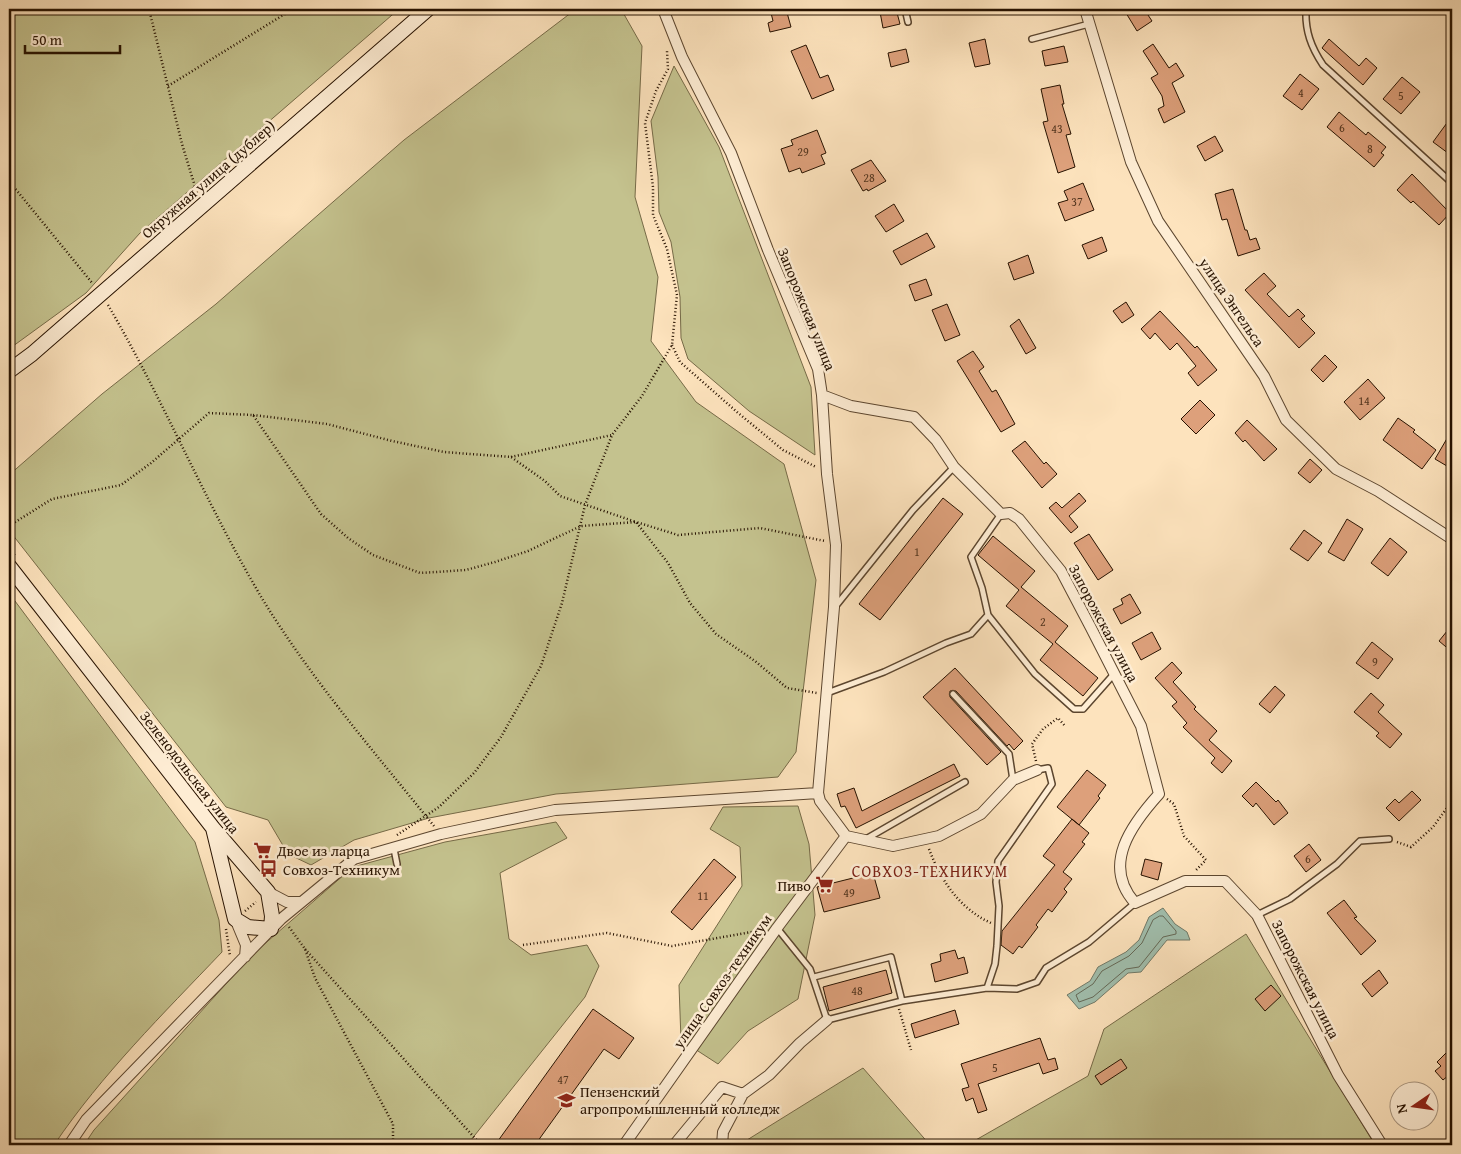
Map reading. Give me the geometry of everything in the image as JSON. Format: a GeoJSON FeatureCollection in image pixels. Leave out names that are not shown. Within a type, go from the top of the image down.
{"type":"FeatureCollection","features":[{"type":"Feature","properties":{"kind":"street","name":"Окружная улица (дублер)"},"geometry":{"type":"LineString","coordinates":[[9,371],[32,354],[428,9]]}},
{"type":"Feature","properties":{"kind":"street","name":"Запорожская улица"},"geometry":{"type":"LineString","coordinates":[[663,9],[682,57],[731,153],[768,250],[818,369],[822,395],[851,406],[914,417],[936,440],[954,467],[1001,514],[1010,513],[1019,519],[1061,571],[1141,726],[1159,794]]}},
{"type":"Feature","properties":{"kind":"street","name":"улица Энгельса"},"geometry":{"type":"LineString","coordinates":[[1085,9],[1131,162],[1158,221],[1264,376],[1286,420],[1336,469],[1378,491],[1452,538]]}},
{"type":"Feature","properties":{"kind":"street"},"geometry":{"type":"LineString","coordinates":[[822,395],[827,474],[836,544],[834,607],[825,694],[818,794],[820,802],[846,836],[893,846],[939,836],[981,814],[1013,780],[1038,770]]}},
{"type":"Feature","properties":{"kind":"street","name":"Зеленодольская улица"},"geometry":{"type":"LineString","coordinates":[[9,566],[264,895],[287,902],[300,902]]}},
{"type":"Feature","properties":{"kind":"street"},"geometry":{"type":"LineString","coordinates":[[69,1145],[86,1120],[271,929],[300,902],[354,859],[441,834],[555,810],[818,794]]}},
{"type":"Feature","properties":{"kind":"street"},"geometry":{"type":"LineString","coordinates":[[1135,903],[1125,892],[1120,871],[1124,844],[1139,817],[1159,794]]}},
{"type":"Feature","properties":{"kind":"street"},"geometry":{"type":"LineString","coordinates":[[213,828],[244,935],[246,945],[245,957]]}},
{"type":"Feature","properties":{"kind":"street","name":"улица Совхоз-техникум"},"geometry":{"type":"LineString","coordinates":[[630,1144],[776,928],[846,836]]}},
{"type":"Feature","properties":{"kind":"street","name":"Запорожская улица"},"geometry":{"type":"LineString","coordinates":[[1135,903],[1185,881],[1225,881],[1257,915],[1338,1075],[1382,1145]]}},
{"type":"Feature","properties":{"kind":"street"},"geometry":{"type":"LineString","coordinates":[[264,895],[272,916],[271,929]]}},
{"type":"Feature","properties":{"kind":"street"},"geometry":{"type":"LineString","coordinates":[[239,916],[248,926],[271,929]]}},
{"type":"Feature","properties":{"kind":"street"},"geometry":{"type":"LineString","coordinates":[[722,1145],[723,1132],[743,1094],[769,1075],[800,1043],[827,1020]]}},
{"type":"Feature","properties":{"kind":"street"},"geometry":{"type":"LineString","coordinates":[[674,1145],[722,1087],[743,1094]]}},
{"type":"Feature","properties":{"kind":"lane"},"geometry":{"type":"LineString","coordinates":[[906,9],[908,22]]}},
{"type":"Feature","properties":{"kind":"lane"},"geometry":{"type":"LineString","coordinates":[[1306,9],[1308,36],[1313,51],[1323,65],[1452,183]]}},
{"type":"Feature","properties":{"kind":"lane"},"geometry":{"type":"LineString","coordinates":[[1032,39],[1089,24]]}},
{"type":"Feature","properties":{"kind":"lane"},"geometry":{"type":"LineString","coordinates":[[834,607],[913,510],[954,467]]}},
{"type":"Feature","properties":{"kind":"lane"},"geometry":{"type":"LineString","coordinates":[[1001,514],[972,557],[988,614],[1035,674],[1074,709],[1083,709],[1114,674]]}},
{"type":"Feature","properties":{"kind":"lane"},"geometry":{"type":"LineString","coordinates":[[825,694],[884,672],[971,634],[988,614]]}},
{"type":"Feature","properties":{"kind":"lane"},"geometry":{"type":"LineString","coordinates":[[953,694],[1009,754],[1013,780]]}},
{"type":"Feature","properties":{"kind":"lane"},"geometry":{"type":"LineString","coordinates":[[987,988],[995,964],[999,906],[996,882],[998,861],[1052,784],[1048,768],[1038,770]]}},
{"type":"Feature","properties":{"kind":"lane"},"geometry":{"type":"LineString","coordinates":[[864,841],[966,782]]}},
{"type":"Feature","properties":{"kind":"lane"},"geometry":{"type":"LineString","coordinates":[[1257,915],[1290,899],[1336,864],[1360,841],[1389,839]]}},
{"type":"Feature","properties":{"kind":"lane"},"geometry":{"type":"LineString","coordinates":[[393,848],[397,864]]}},
{"type":"Feature","properties":{"kind":"lane"},"geometry":{"type":"LineString","coordinates":[[776,928],[793,945],[814,977],[827,1020],[899,1002],[987,988],[1017,989],[1037,982],[1046,968],[1090,942],[1135,903]]}},
{"type":"Feature","properties":{"kind":"lane"},"geometry":{"type":"LineString","coordinates":[[814,977],[891,957],[899,1002]]}},
{"type":"Feature","properties":{"kind":"path"},"geometry":{"type":"LineString","coordinates":[[149,9],[168,86],[202,206]]}},
{"type":"Feature","properties":{"kind":"path"},"geometry":{"type":"LineString","coordinates":[[168,86],[293,9]]}},
{"type":"Feature","properties":{"kind":"path"},"geometry":{"type":"LineString","coordinates":[[393,848],[397,835],[440,807],[474,773],[501,737],[541,666],[562,604],[585,505],[612,435],[642,396],[672,345],[677,295],[667,249],[654,215],[653,186],[645,123],[656,91],[668,69],[666,49]]}},
{"type":"Feature","properties":{"kind":"path"},"geometry":{"type":"LineString","coordinates":[[9,181],[101,294],[126,336],[225,531],[263,600],[310,668],[441,834]]}},
{"type":"Feature","properties":{"kind":"path"},"geometry":{"type":"LineString","coordinates":[[672,345],[680,362],[737,412],[783,450],[827,474]]}},
{"type":"Feature","properties":{"kind":"path"},"geometry":{"type":"LineString","coordinates":[[9,526],[52,499],[121,485],[151,463],[209,413],[253,415],[327,424],[444,452],[511,457],[612,435]]}},
{"type":"Feature","properties":{"kind":"path"},"geometry":{"type":"LineString","coordinates":[[253,415],[321,514],[348,538],[373,555],[420,572],[466,570],[495,562],[528,551],[581,526],[636,522]]}},
{"type":"Feature","properties":{"kind":"path"},"geometry":{"type":"LineString","coordinates":[[511,457],[545,481],[560,496],[678,535],[760,528],[836,544]]}},
{"type":"Feature","properties":{"kind":"path"},"geometry":{"type":"LineString","coordinates":[[636,522],[668,563],[690,602],[716,634],[755,661],[787,688],[825,694]]}},
{"type":"Feature","properties":{"kind":"path"},"geometry":{"type":"LineString","coordinates":[[1038,770],[1032,744],[1043,729],[1058,718],[1065,726]]}},
{"type":"Feature","properties":{"kind":"path"},"geometry":{"type":"LineString","coordinates":[[1159,794],[1174,804],[1184,836],[1206,860],[1185,881]]}},
{"type":"Feature","properties":{"kind":"path"},"geometry":{"type":"LineString","coordinates":[[1389,839],[1411,848],[1432,827],[1452,801]]}},
{"type":"Feature","properties":{"kind":"path"},"geometry":{"type":"LineString","coordinates":[[927,839],[929,850],[937,867],[960,902],[977,917],[997,926]]}},
{"type":"Feature","properties":{"kind":"path"},"geometry":{"type":"LineString","coordinates":[[239,916],[264,895]]}},
{"type":"Feature","properties":{"kind":"path"},"geometry":{"type":"LineString","coordinates":[[281,919],[481,1145]]}},
{"type":"Feature","properties":{"kind":"path"},"geometry":{"type":"LineString","coordinates":[[522,945],[607,933],[672,946],[776,928]]}},
{"type":"Feature","properties":{"kind":"path"},"geometry":{"type":"LineString","coordinates":[[306,948],[315,978],[393,1124],[393,1145]]}},
{"type":"Feature","properties":{"kind":"path"},"geometry":{"type":"LineString","coordinates":[[899,1002],[911,1050]]}},
{"type":"Feature","properties":{"kind":"shaded area"},"geometry":{"type":"Polygon","coordinates":[[[9,9],[399,9],[140,233],[86,293],[9,349],[9,9]]]}},
{"type":"Feature","properties":{"kind":"shaded area"},"geometry":{"type":"Polygon","coordinates":[[[576,9],[621,9],[642,46],[635,197],[658,277],[651,341],[696,402],[784,464],[816,580],[796,752],[778,777],[556,794],[429,818],[354,840],[311,865],[288,854],[268,820],[226,807],[12,534],[9,529],[9,475],[102,394],[216,304],[404,140],[576,9]]]}},
{"type":"Feature","properties":{"kind":"shaded area"},"geometry":{"type":"Polygon","coordinates":[[[674,66],[719,147],[811,387],[815,455],[749,411],[688,359],[681,338],[680,297],[671,242],[659,212],[658,177],[651,121],[674,66]]]}},
{"type":"Feature","properties":{"kind":"shaded area"},"geometry":{"type":"Polygon","coordinates":[[[9,593],[195,842],[219,920],[222,952],[113,1069],[54,1145],[9,1145],[9,593]]]}},
{"type":"Feature","properties":{"kind":"shaded area"},"geometry":{"type":"Polygon","coordinates":[[[798,806],[809,844],[815,915],[798,999],[748,1031],[718,1064],[681,1040],[679,985],[742,886],[740,847],[710,829],[723,807],[798,806]]]}},
{"type":"Feature","properties":{"kind":"shaded area"},"geometry":{"type":"Polygon","coordinates":[[[556,822],[567,838],[500,873],[509,939],[531,955],[587,945],[599,966],[585,997],[467,1145],[84,1145],[94,1130],[253,954],[353,867],[445,842],[556,822]]]}},
{"type":"Feature","properties":{"kind":"shaded area"},"geometry":{"type":"Polygon","coordinates":[[[1246,934],[1375,1145],[967,1145],[1088,1076],[1104,1029],[1246,934]]]}},
{"type":"Feature","properties":{"kind":"shaded area"},"geometry":{"type":"Polygon","coordinates":[[[863,1068],[930,1145],[739,1145],[863,1068]]]}},
{"type":"Feature","properties":{"kind":"water"},"geometry":{"type":"Polygon","coordinates":[[[1163,908],[1175,924],[1187,932],[1190,940],[1167,940],[1141,972],[1128,973],[1095,1002],[1079,1009],[1067,995],[1090,981],[1098,967],[1126,952],[1139,940],[1149,917],[1163,908]]]}},
{"type":"Feature","properties":{"kind":"building"},"geometry":{"type":"Polygon","coordinates":[[[770,9],[786,9],[791,27],[770,32],[768,23],[773,21],[770,9]]]}},
{"type":"Feature","properties":{"kind":"building"},"geometry":{"type":"Polygon","coordinates":[[[896,9],[900,24],[883,28],[880,12],[896,9]]]}},
{"type":"Feature","properties":{"kind":"building"},"geometry":{"type":"Polygon","coordinates":[[[1132,9],[1144,9],[1152,21],[1137,31],[1126,13],[1132,9]]]}},
{"type":"Feature","properties":{"kind":"building"},"geometry":{"type":"Polygon","coordinates":[[[985,39],[990,64],[975,67],[969,43],[985,39]]]}},
{"type":"Feature","properties":{"kind":"building"},"geometry":{"type":"Polygon","coordinates":[[[1329,39],[1359,66],[1366,58],[1377,68],[1363,85],[1322,48],[1329,39]]]}},
{"type":"Feature","properties":{"kind":"building"},"geometry":{"type":"Polygon","coordinates":[[[1153,44],[1169,68],[1176,63],[1184,76],[1172,83],[1185,112],[1164,123],[1158,109],[1164,106],[1162,96],[1151,78],[1158,74],[1143,51],[1153,44]]]}},
{"type":"Feature","properties":{"kind":"building"},"geometry":{"type":"Polygon","coordinates":[[[806,45],[820,78],[828,75],[834,90],[812,99],[791,51],[806,45]]]}},
{"type":"Feature","properties":{"kind":"building"},"geometry":{"type":"Polygon","coordinates":[[[1064,46],[1068,62],[1045,66],[1042,51],[1064,46]]]}},
{"type":"Feature","properties":{"kind":"building"},"geometry":{"type":"Polygon","coordinates":[[[906,49],[909,62],[891,67],[888,53],[906,49]]]}},
{"type":"Feature","properties":{"kind":"building"},"geometry":{"type":"Polygon","coordinates":[[[1300,74],[1319,89],[1302,110],[1283,96],[1300,74]]]}},
{"type":"Feature","properties":{"kind":"building"},"geometry":{"type":"Polygon","coordinates":[[[1402,77],[1420,92],[1401,114],[1383,99],[1402,77]]]}},
{"type":"Feature","properties":{"kind":"building"},"geometry":{"type":"Polygon","coordinates":[[[1060,85],[1064,104],[1062,104],[1071,134],[1066,135],[1075,167],[1058,173],[1043,122],[1048,121],[1041,89],[1060,85]]]}},
{"type":"Feature","properties":{"kind":"building"},"geometry":{"type":"Polygon","coordinates":[[[1339,112],[1366,135],[1368,132],[1386,147],[1381,153],[1384,155],[1374,167],[1327,127],[1339,112]]]}},
{"type":"Feature","properties":{"kind":"building"},"geometry":{"type":"Polygon","coordinates":[[[1452,116],[1452,156],[1433,142],[1452,116]]]}},
{"type":"Feature","properties":{"kind":"building"},"geometry":{"type":"Polygon","coordinates":[[[817,130],[826,153],[821,155],[825,164],[802,173],[800,168],[789,172],[781,149],[793,145],[791,140],[817,130]]]}},
{"type":"Feature","properties":{"kind":"building"},"geometry":{"type":"Polygon","coordinates":[[[1215,136],[1223,151],[1205,161],[1197,146],[1215,136]]]}},
{"type":"Feature","properties":{"kind":"building"},"geometry":{"type":"Polygon","coordinates":[[[871,160],[886,181],[868,191],[867,189],[863,191],[851,170],[871,160]]]}},
{"type":"Feature","properties":{"kind":"building"},"geometry":{"type":"Polygon","coordinates":[[[1412,174],[1450,213],[1439,225],[1413,201],[1411,203],[1397,190],[1412,174]]]}},
{"type":"Feature","properties":{"kind":"building"},"geometry":{"type":"Polygon","coordinates":[[[1083,183],[1094,210],[1065,221],[1058,203],[1068,200],[1064,191],[1083,183]]]}},
{"type":"Feature","properties":{"kind":"building"},"geometry":{"type":"Polygon","coordinates":[[[1233,189],[1245,230],[1247,230],[1250,240],[1256,238],[1260,249],[1238,256],[1227,219],[1222,220],[1215,194],[1233,189]]]}},
{"type":"Feature","properties":{"kind":"building"},"geometry":{"type":"Polygon","coordinates":[[[894,204],[904,221],[886,232],[875,216],[894,204]]]}},
{"type":"Feature","properties":{"kind":"building"},"geometry":{"type":"Polygon","coordinates":[[[927,233],[935,247],[901,265],[893,251],[927,233]]]}},
{"type":"Feature","properties":{"kind":"building"},"geometry":{"type":"Polygon","coordinates":[[[1102,237],[1107,251],[1088,259],[1082,245],[1102,237]]]}},
{"type":"Feature","properties":{"kind":"building"},"geometry":{"type":"Polygon","coordinates":[[[1028,255],[1034,273],[1014,280],[1008,263],[1028,255]]]}},
{"type":"Feature","properties":{"kind":"building"},"geometry":{"type":"Polygon","coordinates":[[[1264,273],[1276,286],[1267,294],[1289,317],[1298,309],[1305,316],[1301,319],[1315,333],[1299,348],[1245,290],[1264,273]]]}},
{"type":"Feature","properties":{"kind":"building"},"geometry":{"type":"Polygon","coordinates":[[[926,279],[932,295],[915,301],[909,285],[926,279]]]}},
{"type":"Feature","properties":{"kind":"building"},"geometry":{"type":"Polygon","coordinates":[[[1126,302],[1134,315],[1122,323],[1113,311],[1126,302]]]}},
{"type":"Feature","properties":{"kind":"building"},"geometry":{"type":"Polygon","coordinates":[[[947,304],[960,335],[945,341],[932,310],[947,304]]]}},
{"type":"Feature","properties":{"kind":"building"},"geometry":{"type":"Polygon","coordinates":[[[1160,311],[1195,348],[1197,346],[1217,370],[1198,386],[1188,373],[1196,366],[1177,343],[1170,350],[1155,333],[1150,339],[1141,329],[1160,311]]]}},
{"type":"Feature","properties":{"kind":"building"},"geometry":{"type":"Polygon","coordinates":[[[1019,319],[1036,348],[1026,354],[1010,326],[1019,319]]]}},
{"type":"Feature","properties":{"kind":"building"},"geometry":{"type":"Polygon","coordinates":[[[973,351],[984,367],[979,371],[992,392],[996,390],[1015,424],[1001,432],[957,361],[973,351]]]}},
{"type":"Feature","properties":{"kind":"building"},"geometry":{"type":"Polygon","coordinates":[[[1325,355],[1337,367],[1323,382],[1311,370],[1325,355]]]}},
{"type":"Feature","properties":{"kind":"building"},"geometry":{"type":"Polygon","coordinates":[[[1368,379],[1385,398],[1360,420],[1344,402],[1368,379]]]}},
{"type":"Feature","properties":{"kind":"building"},"geometry":{"type":"Polygon","coordinates":[[[1200,400],[1215,415],[1196,434],[1181,419],[1200,400]]]}},
{"type":"Feature","properties":{"kind":"building"},"geometry":{"type":"Polygon","coordinates":[[[1398,418],[1415,430],[1413,432],[1436,450],[1422,469],[1383,440],[1398,418]]]}},
{"type":"Feature","properties":{"kind":"building"},"geometry":{"type":"Polygon","coordinates":[[[1247,420],[1277,449],[1264,461],[1245,440],[1243,442],[1235,433],[1247,420]]]}},
{"type":"Feature","properties":{"kind":"building"},"geometry":{"type":"Polygon","coordinates":[[[1452,430],[1452,469],[1435,459],[1452,430]]]}},
{"type":"Feature","properties":{"kind":"building"},"geometry":{"type":"Polygon","coordinates":[[[1025,441],[1044,464],[1046,462],[1057,474],[1042,488],[1012,451],[1025,441]]]}},
{"type":"Feature","properties":{"kind":"building"},"geometry":{"type":"Polygon","coordinates":[[[1310,459],[1322,470],[1310,483],[1298,473],[1310,459]]]}},
{"type":"Feature","properties":{"kind":"building"},"geometry":{"type":"Polygon","coordinates":[[[1079,493],[1086,501],[1069,516],[1078,527],[1071,533],[1049,508],[1056,502],[1062,508],[1079,493]]]}},
{"type":"Feature","properties":{"kind":"building"},"geometry":{"type":"Polygon","coordinates":[[[943,498],[963,514],[880,620],[859,604],[943,498]]]}},
{"type":"Feature","properties":{"kind":"building"},"geometry":{"type":"Polygon","coordinates":[[[1347,519],[1363,529],[1344,561],[1328,552],[1347,519]]]}},
{"type":"Feature","properties":{"kind":"building"},"geometry":{"type":"Polygon","coordinates":[[[1304,530],[1322,543],[1308,561],[1290,549],[1304,530]]]}},
{"type":"Feature","properties":{"kind":"building"},"geometry":{"type":"Polygon","coordinates":[[[1089,534],[1113,570],[1098,580],[1074,543],[1089,534]]]}},
{"type":"Feature","properties":{"kind":"building"},"geometry":{"type":"Polygon","coordinates":[[[993,536],[1035,571],[1021,587],[1068,626],[1055,642],[1098,678],[1083,696],[1040,660],[1053,644],[1006,606],[1019,590],[978,555],[993,536]]]}},
{"type":"Feature","properties":{"kind":"building"},"geometry":{"type":"Polygon","coordinates":[[[1390,538],[1407,552],[1388,576],[1371,563],[1390,538]]]}},
{"type":"Feature","properties":{"kind":"building"},"geometry":{"type":"Polygon","coordinates":[[[1130,594],[1141,613],[1121,624],[1113,609],[1123,604],[1121,599],[1130,594]]]}},
{"type":"Feature","properties":{"kind":"building"},"geometry":{"type":"Polygon","coordinates":[[[1452,625],[1452,652],[1439,641],[1452,625]]]}},
{"type":"Feature","properties":{"kind":"building"},"geometry":{"type":"Polygon","coordinates":[[[1152,632],[1161,649],[1141,660],[1132,643],[1152,632]]]}},
{"type":"Feature","properties":{"kind":"building"},"geometry":{"type":"Polygon","coordinates":[[[1372,642],[1393,659],[1378,679],[1356,663],[1372,642]]]}},
{"type":"Feature","properties":{"kind":"building"},"geometry":{"type":"Polygon","coordinates":[[[1172,662],[1182,673],[1173,682],[1196,707],[1194,709],[1217,731],[1209,740],[1232,761],[1222,773],[1211,763],[1215,758],[1183,727],[1187,723],[1172,706],[1177,702],[1155,678],[1172,662]]]}},
{"type":"Feature","properties":{"kind":"building"},"geometry":{"type":"Polygon","coordinates":[[[955,668],[1023,741],[1014,750],[1009,744],[1007,746],[956,691],[950,691],[950,697],[1001,752],[987,765],[923,697],[955,668]]]}},
{"type":"Feature","properties":{"kind":"building"},"geometry":{"type":"Polygon","coordinates":[[[1275,686],[1285,695],[1270,713],[1259,704],[1275,686]]]}},
{"type":"Feature","properties":{"kind":"building"},"geometry":{"type":"Polygon","coordinates":[[[1371,693],[1384,705],[1378,712],[1402,734],[1390,748],[1376,736],[1379,733],[1354,712],[1371,693]]]}},
{"type":"Feature","properties":{"kind":"building"},"geometry":{"type":"Polygon","coordinates":[[[954,764],[960,776],[856,828],[845,806],[841,807],[837,794],[854,788],[862,811],[954,764]]]}},
{"type":"Feature","properties":{"kind":"building"},"geometry":{"type":"Polygon","coordinates":[[[1087,770],[1106,785],[1098,796],[1100,798],[1079,825],[1057,807],[1087,770]]]}},
{"type":"Feature","properties":{"kind":"building"},"geometry":{"type":"Polygon","coordinates":[[[1256,782],[1276,802],[1278,800],[1288,813],[1274,825],[1256,803],[1253,807],[1242,796],[1256,782]]]}},
{"type":"Feature","properties":{"kind":"building"},"geometry":{"type":"Polygon","coordinates":[[[1412,791],[1421,800],[1399,821],[1386,808],[1395,799],[1399,803],[1412,791]]]}},
{"type":"Feature","properties":{"kind":"building"},"geometry":{"type":"Polygon","coordinates":[[[1072,819],[1089,833],[1082,842],[1085,844],[1063,872],[1072,879],[1064,889],[1067,892],[1052,912],[1048,909],[1036,925],[1038,927],[1022,948],[1019,946],[1013,954],[1001,945],[1002,931],[1055,865],[1043,856],[1072,819]]]}},
{"type":"Feature","properties":{"kind":"building"},"geometry":{"type":"Polygon","coordinates":[[[1309,844],[1321,860],[1306,872],[1294,856],[1309,844]]]}},
{"type":"Feature","properties":{"kind":"building"},"geometry":{"type":"Polygon","coordinates":[[[714,859],[736,877],[692,930],[671,912],[714,859]]]}},
{"type":"Feature","properties":{"kind":"building"},"geometry":{"type":"Polygon","coordinates":[[[1145,859],[1162,863],[1158,880],[1141,875],[1145,859]]]}},
{"type":"Feature","properties":{"kind":"building"},"geometry":{"type":"Polygon","coordinates":[[[873,873],[880,898],[824,912],[817,887],[873,873]]]}},
{"type":"Feature","properties":{"kind":"building"},"geometry":{"type":"Polygon","coordinates":[[[1344,900],[1357,917],[1354,918],[1376,941],[1361,955],[1327,913],[1344,900]]]}},
{"type":"Feature","properties":{"kind":"building"},"geometry":{"type":"Polygon","coordinates":[[[955,950],[958,959],[964,957],[968,973],[935,982],[931,964],[941,961],[940,954],[955,950]]]}},
{"type":"Feature","properties":{"kind":"building"},"geometry":{"type":"Polygon","coordinates":[[[886,970],[892,993],[829,1011],[823,987],[886,970]]]}},
{"type":"Feature","properties":{"kind":"building"},"geometry":{"type":"Polygon","coordinates":[[[1379,970],[1388,983],[1372,997],[1362,984],[1379,970]]]}},
{"type":"Feature","properties":{"kind":"building"},"geometry":{"type":"Polygon","coordinates":[[[1271,985],[1281,996],[1265,1011],[1255,999],[1271,985]]]}},
{"type":"Feature","properties":{"kind":"building"},"geometry":{"type":"Polygon","coordinates":[[[593,1009],[634,1038],[619,1059],[604,1049],[535,1145],[495,1145],[593,1009]]]}},
{"type":"Feature","properties":{"kind":"building"},"geometry":{"type":"Polygon","coordinates":[[[955,1010],[959,1024],[915,1038],[911,1024],[955,1010]]]}},
{"type":"Feature","properties":{"kind":"building"},"geometry":{"type":"Polygon","coordinates":[[[1040,1038],[1048,1060],[1055,1058],[1058,1069],[1043,1074],[1039,1063],[978,1084],[987,1110],[978,1113],[973,1098],[966,1101],[962,1089],[969,1087],[961,1064],[1040,1038]]]}},
{"type":"Feature","properties":{"kind":"building"},"geometry":{"type":"Polygon","coordinates":[[[1446,1053],[1450,1058],[1452,1055],[1452,1079],[1449,1075],[1443,1080],[1435,1071],[1441,1066],[1437,1062],[1446,1053]]]}},
{"type":"Feature","properties":{"kind":"building"},"geometry":{"type":"Polygon","coordinates":[[[1121,1059],[1127,1068],[1101,1085],[1095,1076],[1121,1059]]]}},
{"type":"Feature","properties":{"kind":"place","name":"Двое из ларца"},"geometry":{"type":"Point","coordinates":[263,850]}},
{"type":"Feature","properties":{"kind":"place","name":"Совхоз-Техникум"},"geometry":{"type":"Point","coordinates":[269,869]}},
{"type":"Feature","properties":{"kind":"place","name":"Пиво"},"geometry":{"type":"Point","coordinates":[825,885]}},
{"type":"Feature","properties":{"kind":"place","name":"Пензенский агропромышленный колледж"},"geometry":{"type":"Point","coordinates":[566,1100]}},
{"type":"Feature","properties":{"kind":"district","name":"СОВХОЗ-ТЕХНИКУМ"},"geometry":{"type":"Point","coordinates":[930,871]}}]}
